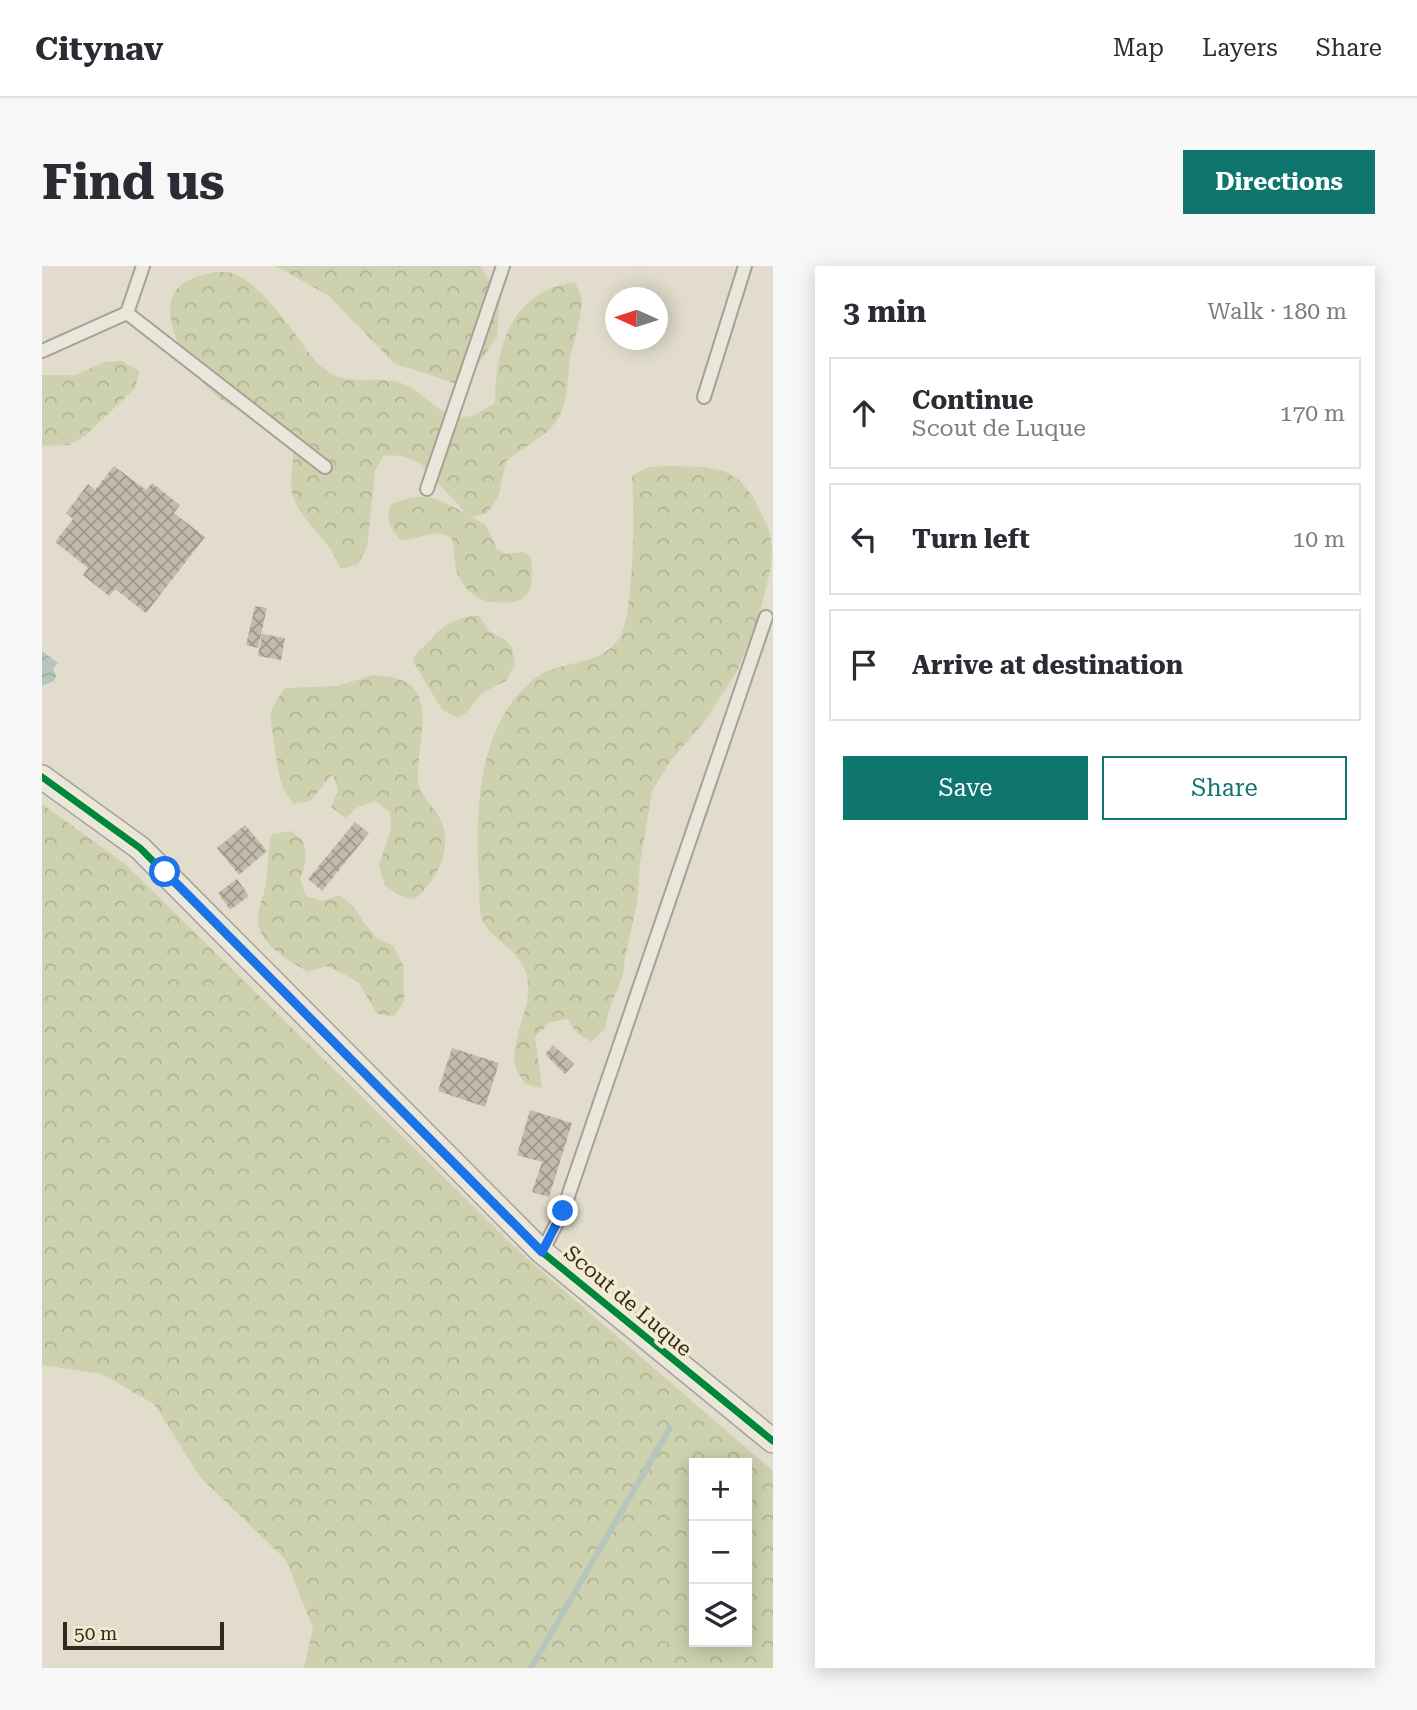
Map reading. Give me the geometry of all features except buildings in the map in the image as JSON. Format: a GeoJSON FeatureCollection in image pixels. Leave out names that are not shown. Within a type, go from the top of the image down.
{"type":"FeatureCollection","features":[{"type":"Feature","properties":{"kind":"street","name":"Scout de Luque"},"geometry":{"type":"LineString","coordinates":[[42,777],[139,848],[542,1252],[773,1441]]}},
{"type":"Feature","properties":{"kind":"lane"},"geometry":{"type":"LineString","coordinates":[[42,351],[127,313],[143,266]]}},
{"type":"Feature","properties":{"kind":"lane"},"geometry":{"type":"LineString","coordinates":[[427,489],[503,266]]}},
{"type":"Feature","properties":{"kind":"lane"},"geometry":{"type":"LineString","coordinates":[[704,397],[745,266]]}},
{"type":"Feature","properties":{"kind":"lane"},"geometry":{"type":"LineString","coordinates":[[127,313],[325,467]]}},
{"type":"Feature","properties":{"kind":"lane"},"geometry":{"type":"LineString","coordinates":[[542,1252],[563,1211],[766,617]]}},
{"type":"Feature","properties":{"kind":"green space"},"geometry":{"type":"Polygon","coordinates":[[[276,266],[480,266],[500,296],[497,337],[463,386],[394,363],[329,296],[276,266]]]}},
{"type":"Feature","properties":{"kind":"green space"},"geometry":{"type":"Polygon","coordinates":[[[216,272],[235,274],[264,295],[312,358],[328,372],[347,379],[387,380],[406,385],[444,412],[461,417],[474,415],[495,403],[498,362],[503,342],[522,309],[553,287],[575,282],[582,299],[580,318],[561,413],[550,430],[506,461],[498,498],[487,513],[471,517],[486,525],[497,549],[505,554],[523,552],[531,557],[532,579],[527,594],[522,599],[504,603],[492,602],[476,597],[468,591],[456,568],[452,539],[446,535],[433,534],[401,540],[397,536],[389,519],[391,504],[403,500],[414,497],[430,498],[466,513],[419,463],[402,456],[384,455],[375,471],[367,547],[358,564],[341,569],[331,550],[295,501],[291,486],[292,442],[285,427],[271,417],[238,408],[219,398],[196,374],[178,343],[170,311],[175,292],[190,279],[216,272]]]}},
{"type":"Feature","properties":{"kind":"green space"},"geometry":{"type":"Polygon","coordinates":[[[122,361],[139,371],[135,388],[85,436],[69,445],[42,446],[42,375],[76,375],[104,362],[122,361]]]}},
{"type":"Feature","properties":{"kind":"green space"},"geometry":{"type":"Polygon","coordinates":[[[648,467],[705,467],[725,471],[740,481],[753,496],[769,530],[771,567],[758,620],[738,669],[706,720],[671,760],[652,791],[640,863],[637,903],[623,975],[605,1028],[592,1042],[577,1033],[567,1019],[549,1023],[535,1037],[542,1088],[525,1084],[515,1065],[516,1043],[527,999],[527,977],[518,959],[486,927],[481,915],[478,828],[483,773],[500,721],[515,698],[534,679],[555,668],[600,655],[619,639],[628,609],[630,586],[632,476],[648,467]]]}},
{"type":"Feature","properties":{"kind":"green space"},"geometry":{"type":"Polygon","coordinates":[[[470,616],[479,616],[489,631],[506,640],[512,647],[515,665],[506,681],[482,693],[466,713],[458,718],[442,710],[413,661],[418,652],[440,630],[470,616]]]}},
{"type":"Feature","properties":{"kind":"green space"},"geometry":{"type":"Polygon","coordinates":[[[373,675],[396,678],[409,684],[417,693],[421,704],[419,787],[440,818],[445,840],[437,872],[415,899],[398,895],[384,884],[379,865],[391,829],[390,812],[375,801],[358,807],[345,818],[331,807],[338,790],[333,774],[310,801],[293,804],[283,789],[278,771],[270,715],[285,688],[337,686],[373,675]]]}},
{"type":"Feature","properties":{"kind":"green space"},"geometry":{"type":"Polygon","coordinates":[[[42,804],[124,863],[524,1256],[773,1471],[773,1668],[304,1668],[313,1628],[286,1560],[200,1477],[155,1405],[102,1374],[42,1365],[42,804]]]}},
{"type":"Feature","properties":{"kind":"green space"},"geometry":{"type":"Polygon","coordinates":[[[291,831],[304,842],[306,861],[300,879],[306,896],[323,901],[340,895],[354,907],[377,938],[393,946],[403,965],[404,1001],[394,1016],[377,1014],[359,983],[326,966],[308,972],[276,951],[263,937],[258,914],[265,887],[272,834],[291,831]]]}},
{"type":"Feature","properties":{"kind":"water"},"geometry":{"type":"Polygon","coordinates":[[[42,651],[58,663],[53,669],[56,676],[54,681],[42,686],[42,651]]]}},
{"type":"Feature","properties":{"kind":"waterway"},"geometry":{"type":"LineString","coordinates":[[531,1668],[670,1428]]}},
{"type":"Feature","properties":{"kind":"cycle path"},"geometry":{"type":"LineString","coordinates":[[42,777],[140,848],[542,1252],[773,1441]]}},
{"type":"Feature","properties":{"kind":"route"},"geometry":{"type":"LineString","coordinates":[[165,872],[542,1252],[563,1211]]}}]}
